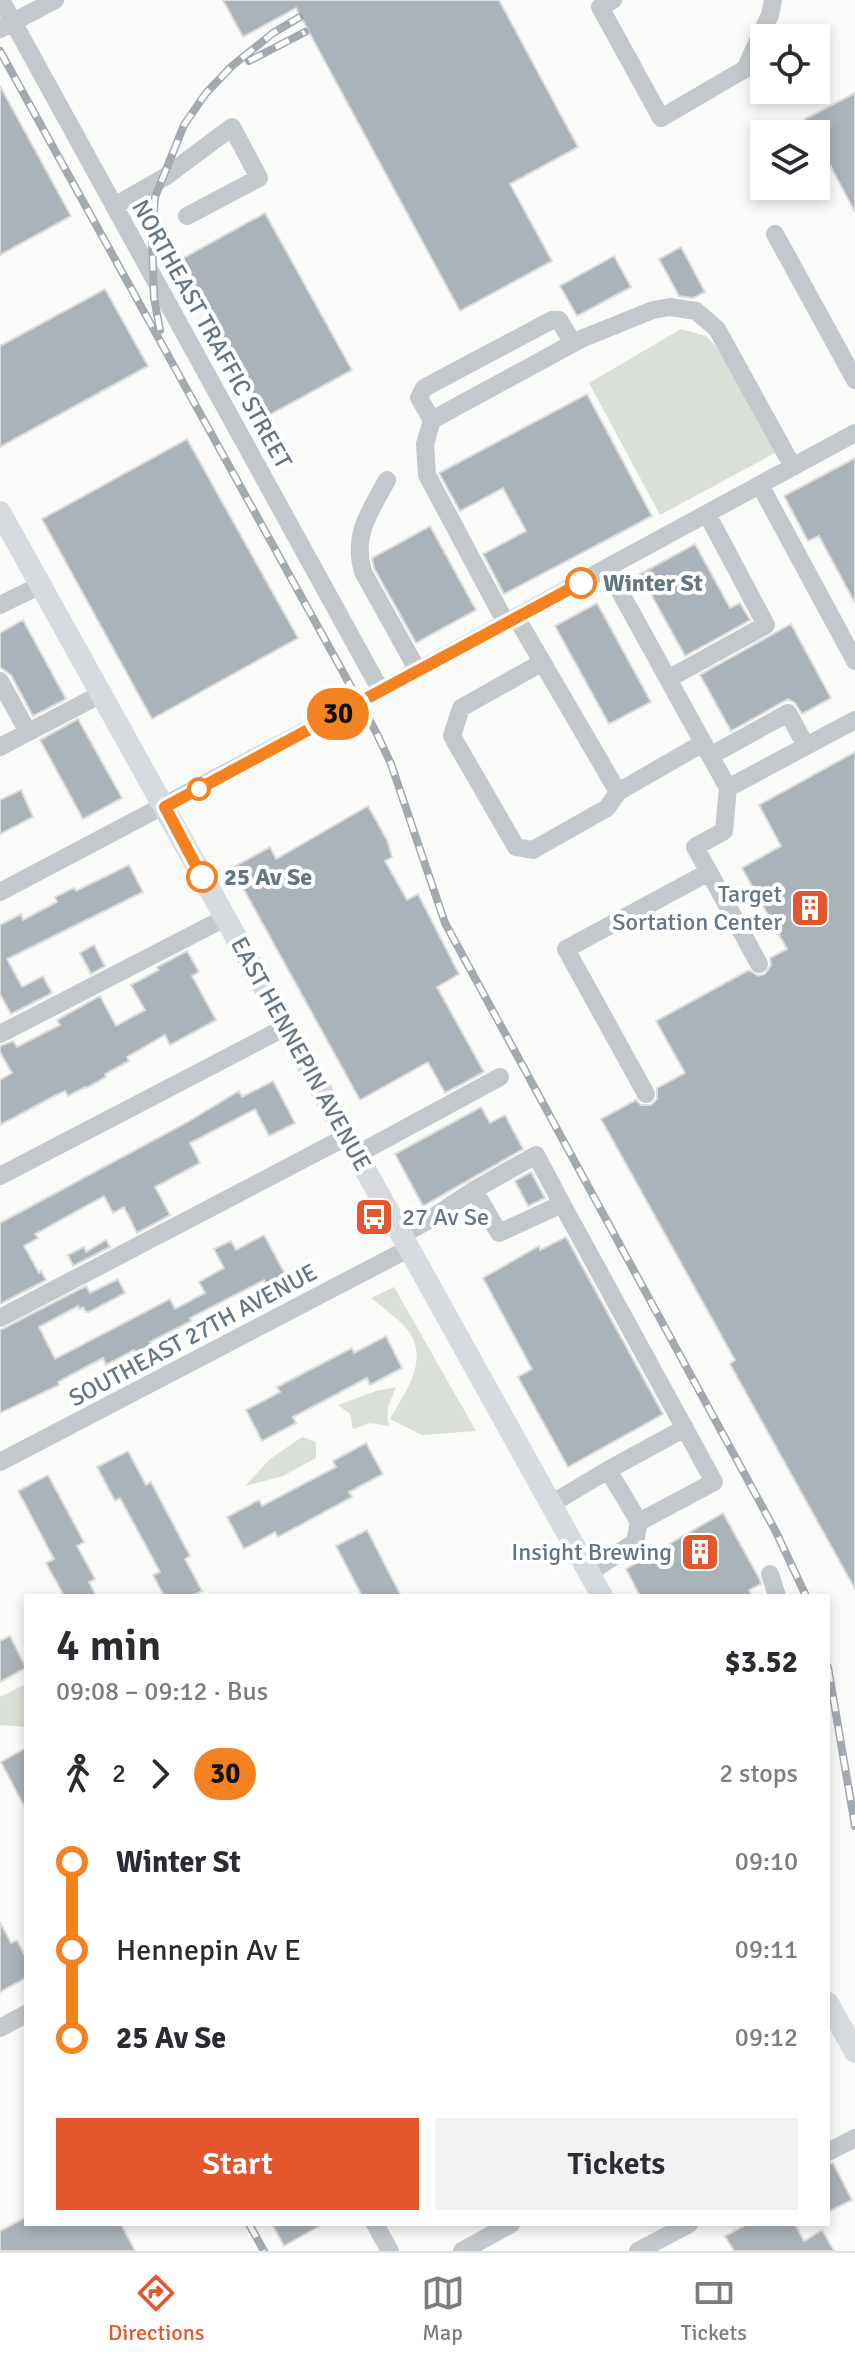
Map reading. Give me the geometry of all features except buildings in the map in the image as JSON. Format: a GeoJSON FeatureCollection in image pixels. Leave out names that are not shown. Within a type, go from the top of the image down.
{"type":"FeatureCollection","features":[{"type":"Feature","properties":{"kind":"main road","name":"EAST HENNEPIN AVENUE"},"geometry":{"type":"LineString","coordinates":[[0,512],[601,1594]]}},
{"type":"Feature","properties":{"kind":"main road"},"geometry":{"type":"LineString","coordinates":[[830,2007],[855,2052]]}},
{"type":"Feature","properties":{"kind":"street","name":"NORTHEAST TRAFFIC STREET"},"geometry":{"type":"LineString","coordinates":[[1,0],[6,26],[114,206],[381,691]]}},
{"type":"Feature","properties":{"kind":"street"},"geometry":{"type":"LineString","coordinates":[[6,26],[55,0]]}},
{"type":"Feature","properties":{"kind":"street"},"geometry":{"type":"LineString","coordinates":[[613,0],[600,7],[661,118],[745,69],[770,15],[773,0]]}},
{"type":"Feature","properties":{"kind":"street"},"geometry":{"type":"LineString","coordinates":[[114,206],[165,177],[232,127],[259,178],[187,216]]}},
{"type":"Feature","properties":{"kind":"street"},"geometry":{"type":"LineString","coordinates":[[775,234],[855,380]]}},
{"type":"Feature","properties":{"kind":"street"},"geometry":{"type":"LineString","coordinates":[[618,792],[541,663],[511,620],[427,475],[425,444],[432,420],[573,343],[653,310],[670,307],[696,311],[717,329],[793,467]]}},
{"type":"Feature","properties":{"kind":"street"},"geometry":{"type":"LineString","coordinates":[[432,420],[419,398],[424,388],[552,320],[559,320],[573,343]]}},
{"type":"Feature","properties":{"kind":"street"},"geometry":{"type":"LineString","coordinates":[[0,892],[165,807],[855,433]]}},
{"type":"Feature","properties":{"kind":"street"},"geometry":{"type":"LineString","coordinates":[[387,480],[363,527],[358,554],[363,572],[418,671]]}},
{"type":"Feature","properties":{"kind":"street"},"geometry":{"type":"LineString","coordinates":[[760,485],[855,661]]}},
{"type":"Feature","properties":{"kind":"street"},"geometry":{"type":"LineString","coordinates":[[668,679],[766,625],[707,514]]}},
{"type":"Feature","properties":{"kind":"street"},"geometry":{"type":"LineString","coordinates":[[607,568],[728,788],[724,831],[695,847],[759,964]]}},
{"type":"Feature","properties":{"kind":"street"},"geometry":{"type":"LineString","coordinates":[[0,605],[41,585]]}},
{"type":"Feature","properties":{"kind":"street"},"geometry":{"type":"LineString","coordinates":[[541,663],[461,708],[452,736],[516,847],[533,850],[607,808],[618,792],[788,713],[806,746]]}},
{"type":"Feature","properties":{"kind":"street"},"geometry":{"type":"LineString","coordinates":[[0,681],[28,732]]}},
{"type":"Feature","properties":{"kind":"street"},"geometry":{"type":"LineString","coordinates":[[0,747],[103,693]]}},
{"type":"Feature","properties":{"kind":"street"},"geometry":{"type":"LineString","coordinates":[[728,788],[855,720]]}},
{"type":"Feature","properties":{"kind":"street"},"geometry":{"type":"LineString","coordinates":[[646,1094],[566,949],[709,872]]}},
{"type":"Feature","properties":{"kind":"street"},"geometry":{"type":"LineString","coordinates":[[0,1034],[225,918]]}},
{"type":"Feature","properties":{"kind":"street"},"geometry":{"type":"LineString","coordinates":[[0,1176],[286,1027]]}},
{"type":"Feature","properties":{"kind":"street"},"geometry":{"type":"LineString","coordinates":[[0,1318],[351,1146],[500,1077]]}},
{"type":"Feature","properties":{"kind":"street","name":"SOUTHEAST 27TH AVENUE"},"geometry":{"type":"LineString","coordinates":[[0,1462],[405,1242],[429,1220],[474,1190],[536,1155],[562,1204]]}},
{"type":"Feature","properties":{"kind":"street"},"geometry":{"type":"LineString","coordinates":[[474,1190],[499,1233],[562,1204],[714,1482],[639,1522]]}},
{"type":"Feature","properties":{"kind":"street"},"geometry":{"type":"LineString","coordinates":[[551,1504],[685,1428]]}},
{"type":"Feature","properties":{"kind":"street"},"geometry":{"type":"LineString","coordinates":[[589,1573],[635,1542],[639,1522],[608,1470]]}},
{"type":"Feature","properties":{"kind":"street"},"geometry":{"type":"LineString","coordinates":[[770,1574],[776,1594]]}},
{"type":"Feature","properties":{"kind":"street"},"geometry":{"type":"LineString","coordinates":[[0,2028],[24,2015]]}},
{"type":"Feature","properties":{"kind":"street"},"geometry":{"type":"LineString","coordinates":[[830,2151],[855,2138]]}},
{"type":"Feature","properties":{"kind":"street"},"geometry":{"type":"LineString","coordinates":[[376,2226],[390,2251]]}},
{"type":"Feature","properties":{"kind":"street"},"geometry":{"type":"LineString","coordinates":[[462,2251],[507,2226]]}},
{"type":"Feature","properties":{"kind":"street"},"geometry":{"type":"LineString","coordinates":[[638,2251],[676,2227]]}},
{"type":"Feature","properties":{"kind":"shaded area"},"geometry":{"type":"Polygon","coordinates":[[[681,329],[706,336],[728,360],[775,453],[660,515],[589,383],[681,329]]]}},
{"type":"Feature","properties":{"kind":"shaded area"},"geometry":{"type":"Polygon","coordinates":[[[394,1287],[476,1431],[422,1435],[390,1419],[413,1377],[417,1354],[415,1343],[405,1327],[371,1298],[394,1287]]]}},
{"type":"Feature","properties":{"kind":"shaded area"},"geometry":{"type":"Polygon","coordinates":[[[396,1387],[388,1410],[389,1426],[370,1423],[353,1429],[350,1414],[338,1405],[376,1391],[396,1387]]]}},
{"type":"Feature","properties":{"kind":"shaded area"},"geometry":{"type":"Polygon","coordinates":[[[302,1437],[316,1442],[316,1458],[283,1476],[245,1486],[270,1459],[302,1437]]]}},
{"type":"Feature","properties":{"kind":"shaded area"},"geometry":{"type":"Polygon","coordinates":[[[24,1685],[24,1727],[0,1725],[0,1697],[24,1685]]]}},
{"type":"Feature","properties":{"kind":"railway"},"geometry":{"type":"LineString","coordinates":[[160,330],[154,298],[152,237],[155,197],[184,125],[206,93],[232,66],[273,33],[300,17]]}},
{"type":"Feature","properties":{"kind":"railway"},"geometry":{"type":"LineString","coordinates":[[249,61],[305,32]]}},
{"type":"Feature","properties":{"kind":"railway"},"geometry":{"type":"LineString","coordinates":[[0,51],[376,732],[391,764],[445,923],[776,1532],[805,1594]]}},
{"type":"Feature","properties":{"kind":"railway"},"geometry":{"type":"LineString","coordinates":[[830,1679],[855,1826]]}},
{"type":"Feature","properties":{"kind":"railway"},"geometry":{"type":"LineString","coordinates":[[250,2226],[264,2251]]}},
{"type":"Feature","properties":{"kind":"bus line","name":"30"},"geometry":{"type":"LineString","coordinates":[[202,877],[165,807],[581,583]]}},
{"type":"Feature","properties":{"kind":"place","name":"Winter St"},"geometry":{"type":"Point","coordinates":[581,583]}},
{"type":"Feature","properties":{"kind":"place","name":"25 Av Se"},"geometry":{"type":"Point","coordinates":[202,877]}},
{"type":"Feature","properties":{"kind":"place","name":"Target Sortation Center"},"geometry":{"type":"Point","coordinates":[810,908]}},
{"type":"Feature","properties":{"kind":"place","name":"27 Av Se"},"geometry":{"type":"Point","coordinates":[374,1217]}},
{"type":"Feature","properties":{"kind":"place","name":"Insight Brewing"},"geometry":{"type":"Point","coordinates":[700,1552]}}]}
